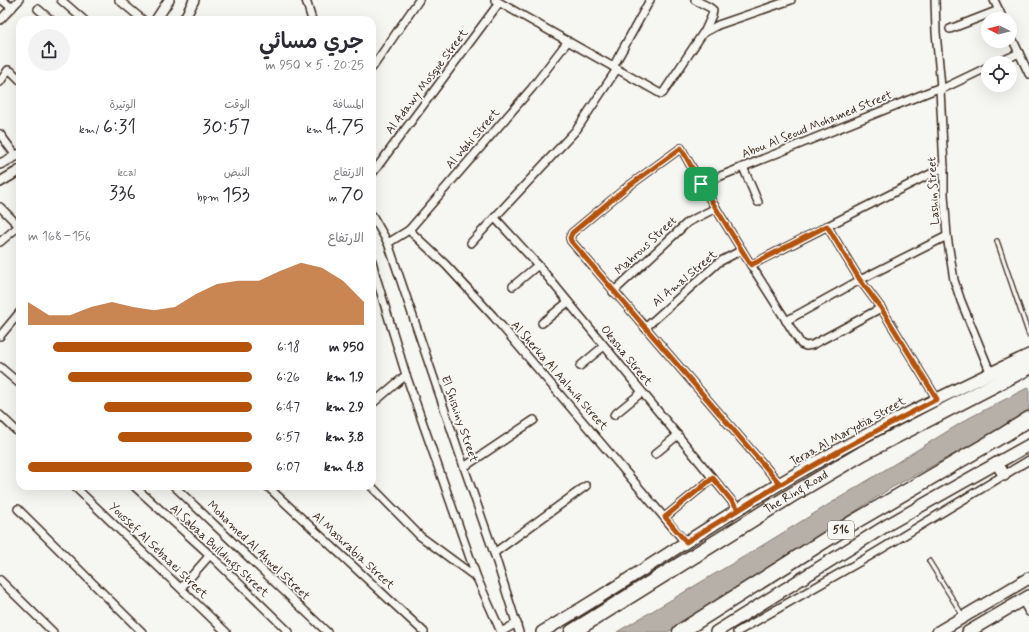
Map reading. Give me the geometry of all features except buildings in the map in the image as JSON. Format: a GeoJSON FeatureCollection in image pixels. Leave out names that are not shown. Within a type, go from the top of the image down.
{"type":"FeatureCollection","features":[{"type":"Feature","properties":{"kind":"highway","name":"The Ring Road"},"geometry":{"type":"LineString","coordinates":[[572,632],[790,496],[863,453],[1029,367]]}},
{"type":"Feature","properties":{"kind":"highway","name":"516"},"geometry":{"type":"LineString","coordinates":[[680,632],[854,522],[1005,434],[1029,418]]}},
{"type":"Feature","properties":{"kind":"main road","name":"Teraa Al Maryotia Street"},"geometry":{"type":"LineString","coordinates":[[542,632],[780,484],[860,439],[937,399],[1029,355]]}},
{"type":"Feature","properties":{"kind":"main road"},"geometry":{"type":"LineString","coordinates":[[716,632],[889,524],[1029,445]]}},
{"type":"Feature","properties":{"kind":"main road"},"geometry":{"type":"LineString","coordinates":[[998,463],[1004,475]]}},
{"type":"Feature","properties":{"kind":"main road"},"geometry":{"type":"LineString","coordinates":[[938,632],[1029,578]]}},
{"type":"Feature","properties":{"kind":"main road"},"geometry":{"type":"LineString","coordinates":[[968,632],[1026,598]]}},
{"type":"Feature","properties":{"kind":"street"},"geometry":{"type":"LineString","coordinates":[[2,0],[12,8]]}},
{"type":"Feature","properties":{"kind":"street"},"geometry":{"type":"LineString","coordinates":[[0,20],[19,0]]}},
{"type":"Feature","properties":{"kind":"street"},"geometry":{"type":"LineString","coordinates":[[61,0],[79,16]]}},
{"type":"Feature","properties":{"kind":"street"},"geometry":{"type":"LineString","coordinates":[[119,0],[138,16]]}},
{"type":"Feature","properties":{"kind":"street"},"geometry":{"type":"LineString","coordinates":[[159,16],[169,0]]}},
{"type":"Feature","properties":{"kind":"street"},"geometry":{"type":"LineString","coordinates":[[186,16],[194,0]]}},
{"type":"Feature","properties":{"kind":"street"},"geometry":{"type":"LineString","coordinates":[[376,62],[420,0]]}},
{"type":"Feature","properties":{"kind":"street"},"geometry":{"type":"LineString","coordinates":[[471,242],[582,124],[615,68],[650,0]]}},
{"type":"Feature","properties":{"kind":"street"},"geometry":{"type":"LineString","coordinates":[[497,1],[661,94],[704,33],[712,15],[713,10],[695,0]]}},
{"type":"Feature","properties":{"kind":"street"},"geometry":{"type":"LineString","coordinates":[[704,33],[718,25],[791,0]]}},
{"type":"Feature","properties":{"kind":"street","name":"Lashin Street"},"geometry":{"type":"LineString","coordinates":[[935,0],[947,236],[954,280],[991,374]]}},
{"type":"Feature","properties":{"kind":"street"},"geometry":{"type":"LineString","coordinates":[[950,29],[999,10],[994,0]]}},
{"type":"Feature","properties":{"kind":"street","name":"Al Adawy Mosque Street"},"geometry":{"type":"LineString","coordinates":[[376,168],[497,1]]}},
{"type":"Feature","properties":{"kind":"street"},"geometry":{"type":"LineString","coordinates":[[306,2],[311,16]]}},
{"type":"Feature","properties":{"kind":"street"},"geometry":{"type":"LineString","coordinates":[[38,9],[46,16]]}},
{"type":"Feature","properties":{"kind":"street","name":"Al Wahi Street"},"geometry":{"type":"LineString","coordinates":[[388,243],[409,230],[532,88],[568,41]]}},
{"type":"Feature","properties":{"kind":"street"},"geometry":{"type":"LineString","coordinates":[[1017,48],[1029,74]]}},
{"type":"Feature","properties":{"kind":"street"},"geometry":{"type":"LineString","coordinates":[[1013,56],[1019,53]]}},
{"type":"Feature","properties":{"kind":"street"},"geometry":{"type":"LineString","coordinates":[[0,82],[8,70],[16,76]]}},
{"type":"Feature","properties":{"kind":"street","name":"Abou Al Seoud Mohamed Street"},"geometry":{"type":"LineString","coordinates":[[701,184],[981,70]]}},
{"type":"Feature","properties":{"kind":"street"},"geometry":{"type":"LineString","coordinates":[[0,134],[16,153]]}},
{"type":"Feature","properties":{"kind":"street"},"geometry":{"type":"LineString","coordinates":[[780,484],[571,241],[571,235],[626,188],[681,148],[701,184],[801,344],[806,346],[812,345],[881,308]]}},
{"type":"Feature","properties":{"kind":"street"},"geometry":{"type":"LineString","coordinates":[[0,164],[16,156]]}},
{"type":"Feature","properties":{"kind":"street"},"geometry":{"type":"LineString","coordinates":[[743,167],[758,202]]}},
{"type":"Feature","properties":{"kind":"street"},"geometry":{"type":"LineString","coordinates":[[751,265],[944,167]]}},
{"type":"Feature","properties":{"kind":"street"},"geometry":{"type":"LineString","coordinates":[[0,182],[16,172]]}},
{"type":"Feature","properties":{"kind":"street"},"geometry":{"type":"LineString","coordinates":[[0,207],[16,223]]}},
{"type":"Feature","properties":{"kind":"street","name":"Mahrous Street"},"geometry":{"type":"LineString","coordinates":[[614,292],[688,222],[716,208]]}},
{"type":"Feature","properties":{"kind":"street","name":"Okasha Street"},"geometry":{"type":"LineString","coordinates":[[495,218],[538,265],[739,510]]}},
{"type":"Feature","properties":{"kind":"street","name":"El Shishiny Street"},"geometry":{"type":"LineString","coordinates":[[376,222],[388,243],[494,553],[519,632]]}},
{"type":"Feature","properties":{"kind":"street"},"geometry":{"type":"LineString","coordinates":[[827,226],[860,280],[881,308],[937,399]]}},
{"type":"Feature","properties":{"kind":"street"},"geometry":{"type":"LineString","coordinates":[[0,242],[16,230]]}},
{"type":"Feature","properties":{"kind":"street","name":"Al Sherka Al Aalmih Street"},"geometry":{"type":"LineString","coordinates":[[409,230],[446,265],[493,316],[686,542]]}},
{"type":"Feature","properties":{"kind":"street"},"geometry":{"type":"LineString","coordinates":[[786,321],[860,280],[947,236]]}},
{"type":"Feature","properties":{"kind":"street","name":"Al Amal Street"},"geometry":{"type":"LineString","coordinates":[[645,328],[719,262],[742,250]]}},
{"type":"Feature","properties":{"kind":"street"},"geometry":{"type":"LineString","coordinates":[[513,286],[538,265]]}},
{"type":"Feature","properties":{"kind":"street"},"geometry":{"type":"LineString","coordinates":[[376,285],[477,578],[501,632],[517,623]]}},
{"type":"Feature","properties":{"kind":"street"},"geometry":{"type":"LineString","coordinates":[[542,323],[568,302]]}},
{"type":"Feature","properties":{"kind":"street"},"geometry":{"type":"LineString","coordinates":[[0,336],[16,317]]}},
{"type":"Feature","properties":{"kind":"street"},"geometry":{"type":"LineString","coordinates":[[580,366],[604,346]]}},
{"type":"Feature","properties":{"kind":"street"},"geometry":{"type":"LineString","coordinates":[[0,367],[16,381]]}},
{"type":"Feature","properties":{"kind":"street"},"geometry":{"type":"LineString","coordinates":[[376,401],[406,375]]}},
{"type":"Feature","properties":{"kind":"street"},"geometry":{"type":"LineString","coordinates":[[614,415],[642,392]]}},
{"type":"Feature","properties":{"kind":"street"},"geometry":{"type":"LineString","coordinates":[[0,415],[16,430]]}},
{"type":"Feature","properties":{"kind":"street"},"geometry":{"type":"LineString","coordinates":[[464,467],[534,420]]}},
{"type":"Feature","properties":{"kind":"street"},"geometry":{"type":"LineString","coordinates":[[655,454],[678,435]]}},
{"type":"Feature","properties":{"kind":"street"},"geometry":{"type":"LineString","coordinates":[[737,632],[868,557],[1029,460]]}},
{"type":"Feature","properties":{"kind":"street"},"geometry":{"type":"LineString","coordinates":[[665,517],[713,478]]}},
{"type":"Feature","properties":{"kind":"street"},"geometry":{"type":"LineString","coordinates":[[494,553],[586,486]]}},
{"type":"Feature","properties":{"kind":"street","name":"Youssef Al Sebaaei Street"},"geometry":{"type":"LineString","coordinates":[[78,490],[226,632]]}},
{"type":"Feature","properties":{"kind":"street","name":"Al Sabaa Buildings Street"},"geometry":{"type":"LineString","coordinates":[[138,490],[210,555],[290,632]]}},
{"type":"Feature","properties":{"kind":"street","name":"Mohamed Al Ahwel Street"},"geometry":{"type":"LineString","coordinates":[[178,490],[328,632]]}},
{"type":"Feature","properties":{"kind":"street","name":"Al Mashrabia Street"},"geometry":{"type":"LineString","coordinates":[[271,490],[424,632]]}},
{"type":"Feature","properties":{"kind":"street"},"geometry":{"type":"LineString","coordinates":[[375,490],[420,536],[477,578]]}},
{"type":"Feature","properties":{"kind":"street"},"geometry":{"type":"LineString","coordinates":[[18,509],[142,632]]}},
{"type":"Feature","properties":{"kind":"street"},"geometry":{"type":"LineString","coordinates":[[181,588],[210,555]]}},
{"type":"Feature","properties":{"kind":"street"},"geometry":{"type":"LineString","coordinates":[[0,580],[53,632]]}},
{"type":"Feature","properties":{"kind":"street"},"geometry":{"type":"LineString","coordinates":[[1026,598],[1029,612]]}},
{"type":"Feature","properties":{"kind":"lane"},"geometry":{"type":"LineString","coordinates":[[997,241],[1029,335]]}},
{"type":"Feature","properties":{"kind":"lane"},"geometry":{"type":"LineString","coordinates":[[929,560],[963,617]]}},
{"type":"Feature","properties":{"kind":"shaded area"},"geometry":{"type":"Polygon","coordinates":[[[1029,387],[1029,414],[891,488],[668,632],[617,632],[750,553],[969,418],[1029,387]]]}},
{"type":"Feature","properties":{"kind":"route"},"geometry":{"type":"LineString","coordinates":[[701,184],[681,148],[626,188],[572,233],[570,238],[614,292],[780,484],[706,531],[686,542],[665,517],[713,478],[739,510],[780,484],[860,439],[937,399],[881,308],[860,280],[827,226],[751,265],[701,184]]}}]}
